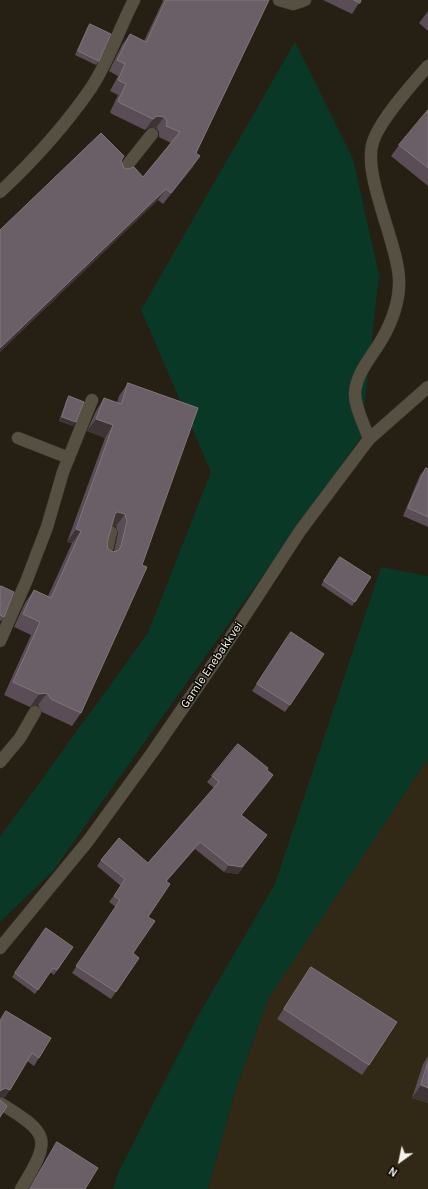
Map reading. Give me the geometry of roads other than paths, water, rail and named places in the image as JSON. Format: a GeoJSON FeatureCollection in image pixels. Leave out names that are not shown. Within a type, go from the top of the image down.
{"type":"FeatureCollection","features":[{"type":"Feature","properties":{"kind":"street"},"geometry":{"type":"LineString","coordinates":[[0,192],[31,162],[91,88],[103,67],[134,0]]}},
{"type":"Feature","properties":{"kind":"street"},"geometry":{"type":"LineString","coordinates":[[279,0],[293,4],[305,0]]}},
{"type":"Feature","properties":{"kind":"street"},"geometry":{"type":"LineString","coordinates":[[369,439],[356,405],[355,392],[368,359],[393,318],[399,279],[396,258],[374,179],[371,159],[373,142],[382,125],[400,100],[428,66]]}},
{"type":"Feature","properties":{"kind":"street"},"geometry":{"type":"LineString","coordinates":[[121,173],[134,159],[152,134]]}},
{"type":"Feature","properties":{"kind":"street","name":"Gamle Enebakkvei"},"geometry":{"type":"LineString","coordinates":[[0,948],[88,841],[152,753],[300,531],[369,439],[428,387]]}},
{"type":"Feature","properties":{"kind":"street"},"geometry":{"type":"LineString","coordinates":[[0,641],[47,527],[53,503],[92,400]]}},
{"type":"Feature","properties":{"kind":"street"},"geometry":{"type":"LineString","coordinates":[[18,438],[69,458]]}},
{"type":"Feature","properties":{"kind":"street"},"geometry":{"type":"LineString","coordinates":[[105,557],[111,532]]}},
{"type":"Feature","properties":{"kind":"street"},"geometry":{"type":"LineString","coordinates":[[0,762],[20,738],[35,712]]}},
{"type":"Feature","properties":{"kind":"street"},"geometry":{"type":"LineString","coordinates":[[0,1103],[29,1121],[38,1132],[42,1141],[39,1160],[21,1189]]}}]}
